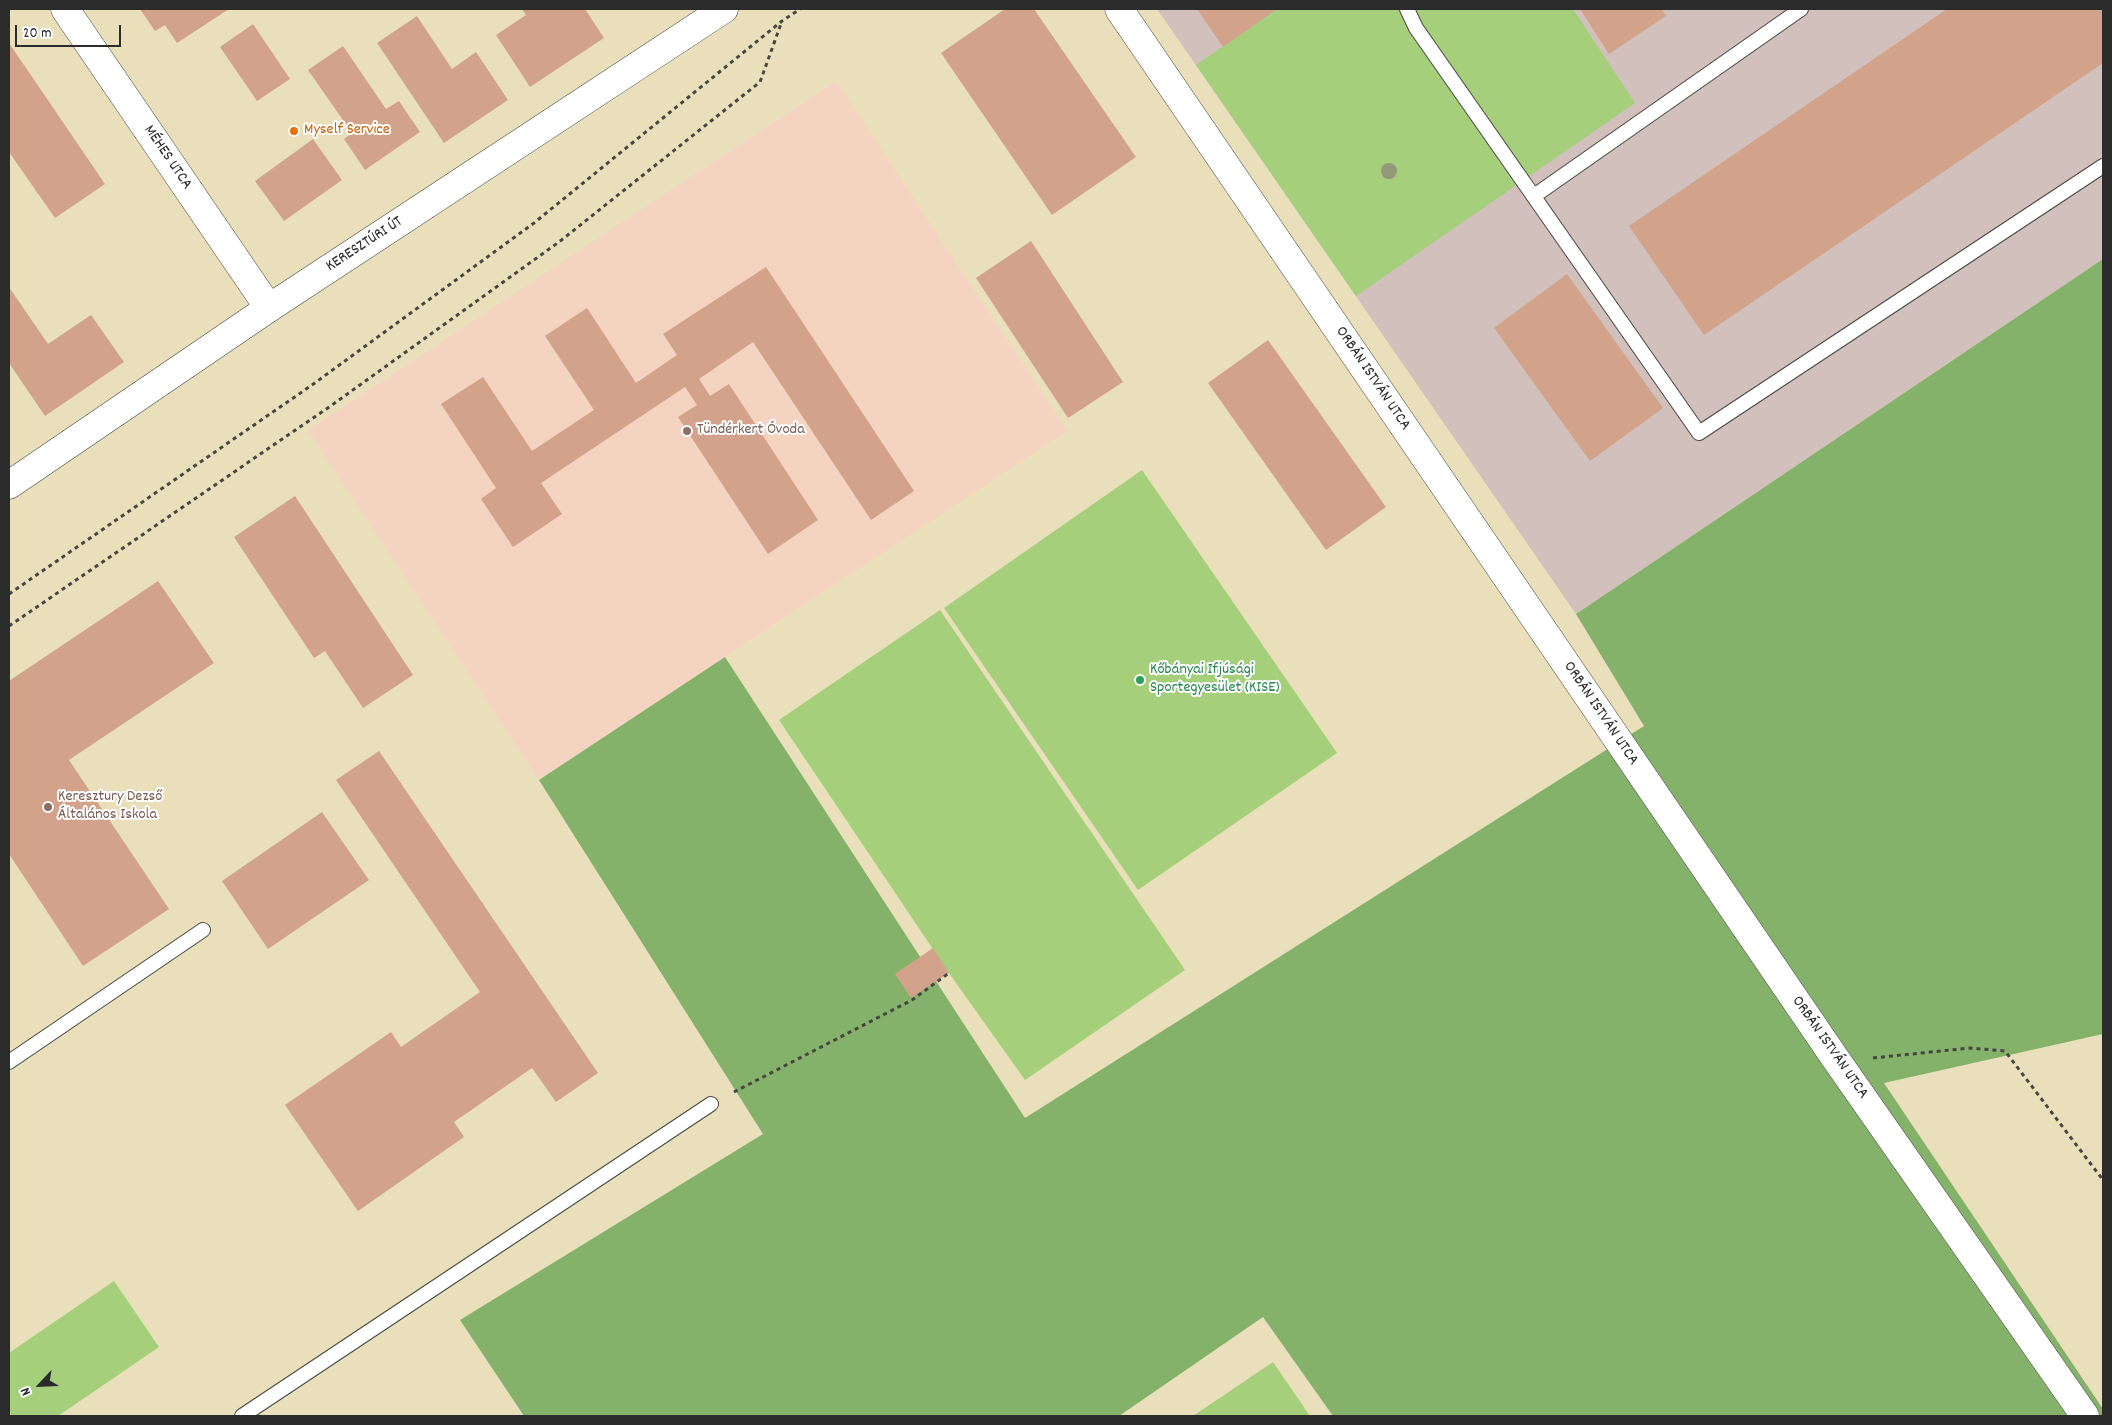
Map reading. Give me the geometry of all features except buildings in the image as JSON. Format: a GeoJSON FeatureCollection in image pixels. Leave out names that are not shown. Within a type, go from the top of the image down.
{"type":"FeatureCollection","features":[{"type":"Feature","properties":{"kind":"street","name":"MÉHES UTCA"},"geometry":{"type":"LineString","coordinates":[[65,9],[269,308]]}},
{"type":"Feature","properties":{"kind":"street","name":"KERESZTÚRI ÚT"},"geometry":{"type":"LineString","coordinates":[[9,486],[269,308],[724,9]]}},
{"type":"Feature","properties":{"kind":"street","name":"ORBÁN ISTVÁN UTCA"},"geometry":{"type":"LineString","coordinates":[[1118,9],[1835,1058],[2085,1416]]}},
{"type":"Feature","properties":{"kind":"lane"},"geometry":{"type":"LineString","coordinates":[[1407,9],[1416,28],[1699,434],[2103,166]]}},
{"type":"Feature","properties":{"kind":"lane"},"geometry":{"type":"LineString","coordinates":[[1534,196],[1800,9]]}},
{"type":"Feature","properties":{"kind":"lane"},"geometry":{"type":"LineString","coordinates":[[9,1062],[203,930]]}},
{"type":"Feature","properties":{"kind":"lane"},"geometry":{"type":"LineString","coordinates":[[242,1416],[711,1104]]}},
{"type":"Feature","properties":{"kind":"path"},"geometry":{"type":"LineString","coordinates":[[9,594],[312,385],[534,223],[782,21],[800,9]]}},
{"type":"Feature","properties":{"kind":"path"},"geometry":{"type":"LineString","coordinates":[[9,626],[332,405],[559,242],[760,82],[782,21]]}},
{"type":"Feature","properties":{"kind":"path"},"geometry":{"type":"LineString","coordinates":[[711,1104],[912,1000],[949,972]]}},
{"type":"Feature","properties":{"kind":"path"},"geometry":{"type":"LineString","coordinates":[[1835,1058],[1867,1058],[1970,1048],[2005,1051],[2103,1180]]}},
{"type":"Feature","properties":{"kind":"shaded area"},"geometry":{"type":"Polygon","coordinates":[[[1157,9],[2103,9],[2103,259],[1576,614],[1157,9]]]}},
{"type":"Feature","properties":{"kind":"shaded area","name":"Tündérkert Óvoda"},"geometry":{"type":"Polygon","coordinates":[[[836,81],[1067,431],[539,780],[308,430],[836,81]]]}},
{"type":"Feature","properties":{"kind":"green space"},"geometry":{"type":"Polygon","coordinates":[[[1277,9],[1573,9],[1635,103],[1356,296],[1196,65],[1277,9]]]}},
{"type":"Feature","properties":{"kind":"green space"},"geometry":{"type":"Polygon","coordinates":[[[2103,259],[2103,1034],[1884,1083],[2103,1409],[2103,1416],[1333,1416],[1263,1317],[1119,1416],[524,1416],[460,1320],[763,1134],[539,780],[725,657],[1025,1118],[1644,726],[1576,614],[2103,259]]]}},
{"type":"Feature","properties":{"kind":"green space","name":"Kőbányai Ifjúsági Sportegyesület (KISE)"},"geometry":{"type":"Polygon","coordinates":[[[1142,470],[1337,753],[1138,890],[944,608],[1142,470]]]}},
{"type":"Feature","properties":{"kind":"green space"},"geometry":{"type":"Polygon","coordinates":[[[940,610],[1185,970],[1025,1080],[949,973],[779,720],[940,610]]]}},
{"type":"Feature","properties":{"kind":"green space"},"geometry":{"type":"Polygon","coordinates":[[[114,1281],[159,1347],[58,1416],[12,1416],[9,1411],[9,1353],[114,1281]]]}},
{"type":"Feature","properties":{"kind":"green space"},"geometry":{"type":"Polygon","coordinates":[[[1273,1362],[1310,1416],[1193,1416],[1273,1362]]]}},
{"type":"Feature","properties":{"kind":"place","name":"Myself Service"},"geometry":{"type":"Point","coordinates":[294,131]}},
{"type":"Feature","properties":{"kind":"place","name":"Tündérkert Óvoda"},"geometry":{"type":"Point","coordinates":[687,431]}},
{"type":"Feature","properties":{"kind":"place","name":"Kőbányai Ifjúsági Sportegyesület (KISE)"},"geometry":{"type":"Point","coordinates":[1140,680]}},
{"type":"Feature","properties":{"kind":"place","name":"Keresztury Dezső Általános Iskola"},"geometry":{"type":"Point","coordinates":[48,807]}}]}
